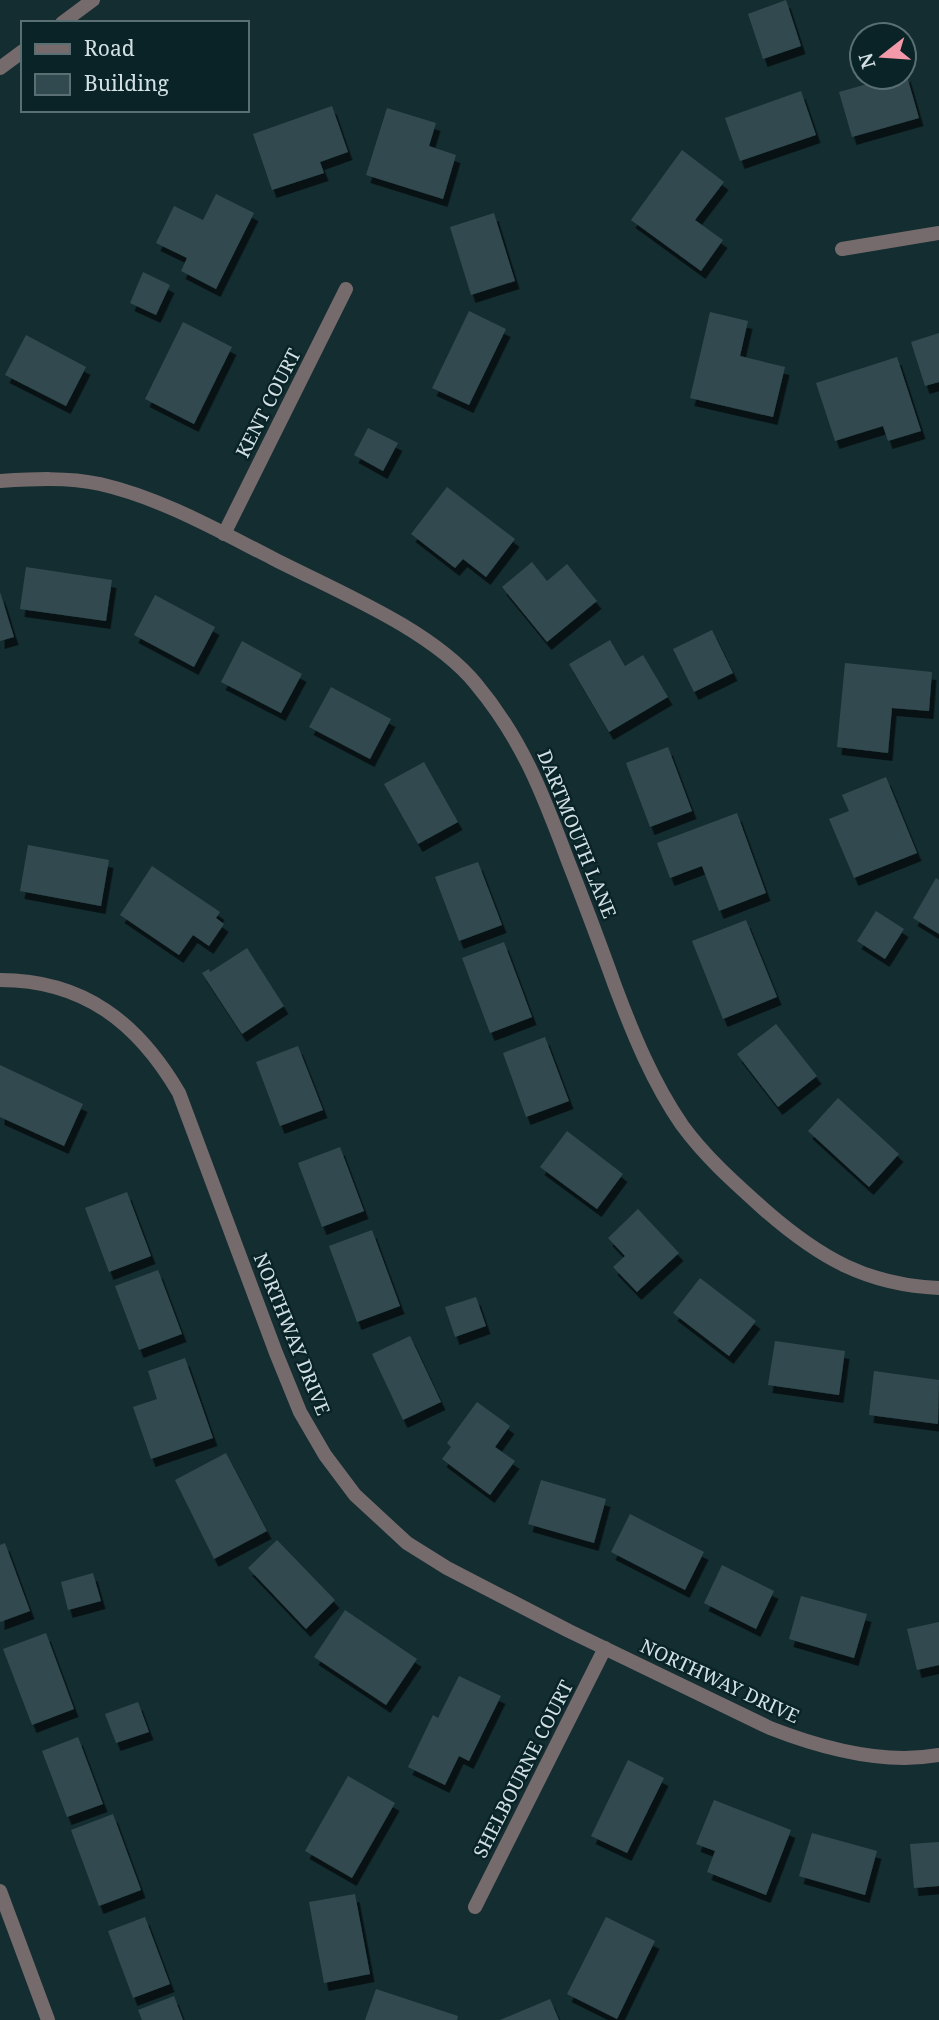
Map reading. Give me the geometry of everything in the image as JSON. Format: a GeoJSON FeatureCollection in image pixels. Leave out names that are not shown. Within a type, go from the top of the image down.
{"type":"FeatureCollection","features":[{"type":"Feature","properties":{"kind":"street"},"geometry":{"type":"LineString","coordinates":[[65,21],[93,0]]}},
{"type":"Feature","properties":{"kind":"street"},"geometry":{"type":"LineString","coordinates":[[0,68],[21,52]]}},
{"type":"Feature","properties":{"kind":"street"},"geometry":{"type":"LineString","coordinates":[[842,249],[939,233]]}},
{"type":"Feature","properties":{"kind":"street","name":"KENT COURT"},"geometry":{"type":"LineString","coordinates":[[224,534],[346,289]]}},
{"type":"Feature","properties":{"kind":"street","name":"DARTMOUTH LANE"},"geometry":{"type":"LineString","coordinates":[[0,481],[51,478],[100,484],[158,503],[399,623],[436,646],[475,681],[521,747],[534,772],[633,1031],[660,1088],[682,1124],[722,1171],[782,1225],[823,1254],[870,1278],[908,1287],[939,1289]]}},
{"type":"Feature","properties":{"kind":"street","name":"NORTHWAY DRIVE"},"geometry":{"type":"LineString","coordinates":[[0,980],[39,982],[93,1001],[131,1029],[162,1064],[179,1093],[300,1412],[324,1455],[355,1495],[407,1543],[447,1568],[739,1715],[804,1741],[868,1755],[939,1755]]}},
{"type":"Feature","properties":{"kind":"street","name":"SHELBOURNE COURT"},"geometry":{"type":"LineString","coordinates":[[475,1907],[605,1648]]}},
{"type":"Feature","properties":{"kind":"street"},"geometry":{"type":"LineString","coordinates":[[0,1891],[48,2020]]}},
{"type":"Feature","properties":{"kind":"building"},"geometry":{"type":"Polygon","coordinates":[[[786,0],[801,46],[763,59],[748,14],[786,0]]]}},
{"type":"Feature","properties":{"kind":"building"},"geometry":{"type":"Polygon","coordinates":[[[848,89],[911,91],[919,118],[852,137],[839,92],[848,89]]]}},
{"type":"Feature","properties":{"kind":"building"},"geometry":{"type":"Polygon","coordinates":[[[801,91],[816,135],[740,161],[725,118],[801,91]]]}},
{"type":"Feature","properties":{"kind":"building"},"geometry":{"type":"Polygon","coordinates":[[[332,106],[348,152],[320,162],[324,173],[272,190],[253,134],[332,106]]]}},
{"type":"Feature","properties":{"kind":"building"},"geometry":{"type":"Polygon","coordinates":[[[387,108],[436,123],[429,146],[456,155],[443,199],[366,175],[387,108]]]}},
{"type":"Feature","properties":{"kind":"building"},"geometry":{"type":"Polygon","coordinates":[[[682,150],[724,182],[695,220],[723,240],[701,271],[631,220],[682,150]]]}},
{"type":"Feature","properties":{"kind":"building"},"geometry":{"type":"Polygon","coordinates":[[[216,194],[254,213],[216,289],[181,271],[187,258],[156,243],[174,206],[203,220],[216,194]]]}},
{"type":"Feature","properties":{"kind":"building"},"geometry":{"type":"Polygon","coordinates":[[[494,213],[515,281],[471,295],[450,227],[494,213]]]}},
{"type":"Feature","properties":{"kind":"building"},"geometry":{"type":"Polygon","coordinates":[[[143,272],[170,285],[156,315],[130,303],[143,272]]]}},
{"type":"Feature","properties":{"kind":"building"},"geometry":{"type":"Polygon","coordinates":[[[469,311],[506,329],[469,405],[432,388],[469,311]]]}},
{"type":"Feature","properties":{"kind":"building"},"geometry":{"type":"Polygon","coordinates":[[[710,312],[748,321],[740,356],[785,367],[773,417],[690,398],[710,312]]]}},
{"type":"Feature","properties":{"kind":"building"},"geometry":{"type":"Polygon","coordinates":[[[183,322],[232,347],[194,424],[145,399],[183,322]]]}},
{"type":"Feature","properties":{"kind":"building"},"geometry":{"type":"Polygon","coordinates":[[[939,333],[939,382],[925,386],[911,342],[939,333]]]}},
{"type":"Feature","properties":{"kind":"building"},"geometry":{"type":"Polygon","coordinates":[[[26,335],[86,367],[66,406],[5,375],[26,335]]]}},
{"type":"Feature","properties":{"kind":"building"},"geometry":{"type":"Polygon","coordinates":[[[897,357],[921,431],[888,441],[883,426],[835,441],[816,383],[897,357]]]}},
{"type":"Feature","properties":{"kind":"building"},"geometry":{"type":"Polygon","coordinates":[[[368,428],[398,443],[383,471],[354,455],[368,428]]]}},
{"type":"Feature","properties":{"kind":"building"},"geometry":{"type":"Polygon","coordinates":[[[447,487],[515,539],[486,577],[463,559],[455,568],[411,534],[447,487]]]}},
{"type":"Feature","properties":{"kind":"building"},"geometry":{"type":"Polygon","coordinates":[[[532,562],[547,581],[567,564],[597,601],[547,642],[502,587],[532,562]]]}},
{"type":"Feature","properties":{"kind":"building"},"geometry":{"type":"Polygon","coordinates":[[[26,567],[112,580],[106,621],[20,609],[26,567]]]}},
{"type":"Feature","properties":{"kind":"building"},"geometry":{"type":"Polygon","coordinates":[[[0,592],[14,637],[0,641],[0,592]]]}},
{"type":"Feature","properties":{"kind":"building"},"geometry":{"type":"Polygon","coordinates":[[[155,595],[215,627],[194,667],[134,635],[155,595]]]}},
{"type":"Feature","properties":{"kind":"building"},"geometry":{"type":"Polygon","coordinates":[[[712,630],[733,673],[694,692],[673,649],[712,630]]]}},
{"type":"Feature","properties":{"kind":"building"},"geometry":{"type":"Polygon","coordinates":[[[610,640],[625,666],[643,655],[668,697],[609,732],[569,664],[610,640]]]}},
{"type":"Feature","properties":{"kind":"building"},"geometry":{"type":"Polygon","coordinates":[[[242,641],[302,674],[281,713],[221,682],[242,641]]]}},
{"type":"Feature","properties":{"kind":"building"},"geometry":{"type":"Polygon","coordinates":[[[845,663],[932,672],[929,711],[892,708],[888,753],[837,747],[845,663]]]}},
{"type":"Feature","properties":{"kind":"building"},"geometry":{"type":"Polygon","coordinates":[[[331,687],[391,719],[370,759],[309,727],[331,687]]]}},
{"type":"Feature","properties":{"kind":"building"},"geometry":{"type":"Polygon","coordinates":[[[668,747],[692,811],[650,827],[626,763],[668,747]]]}},
{"type":"Feature","properties":{"kind":"building"},"geometry":{"type":"Polygon","coordinates":[[[424,762],[458,822],[418,844],[384,784],[424,762]]]}},
{"type":"Feature","properties":{"kind":"building"},"geometry":{"type":"Polygon","coordinates":[[[886,777],[917,853],[854,878],[829,819],[849,811],[842,795],[886,777]]]}},
{"type":"Feature","properties":{"kind":"building"},"geometry":{"type":"Polygon","coordinates":[[[737,813],[766,893],[719,911],[702,866],[670,878],[657,843],[737,813]]]}},
{"type":"Feature","properties":{"kind":"building"},"geometry":{"type":"Polygon","coordinates":[[[28,845],[109,860],[101,906],[20,891],[28,845]]]}},
{"type":"Feature","properties":{"kind":"building"},"geometry":{"type":"Polygon","coordinates":[[[478,862],[502,925],[459,941],[435,877],[478,862]]]}},
{"type":"Feature","properties":{"kind":"building"},"geometry":{"type":"Polygon","coordinates":[[[152,866],[220,912],[216,918],[224,924],[209,946],[193,935],[179,955],[120,915],[152,866]]]}},
{"type":"Feature","properties":{"kind":"building"},"geometry":{"type":"Polygon","coordinates":[[[936,878],[939,880],[939,934],[913,918],[936,878]]]}},
{"type":"Feature","properties":{"kind":"building"},"geometry":{"type":"Polygon","coordinates":[[[876,911],[904,929],[885,959],[857,941],[876,911]]]}},
{"type":"Feature","properties":{"kind":"building"},"geometry":{"type":"Polygon","coordinates":[[[746,920],[777,997],[723,1019],[692,941],[746,920]]]}},
{"type":"Feature","properties":{"kind":"building"},"geometry":{"type":"Polygon","coordinates":[[[504,942],[532,1017],[490,1033],[462,958],[504,942]]]}},
{"type":"Feature","properties":{"kind":"building"},"geometry":{"type":"Polygon","coordinates":[[[247,948],[284,1006],[242,1034],[202,973],[209,969],[210,972],[247,948]]]}},
{"type":"Feature","properties":{"kind":"building"},"geometry":{"type":"Polygon","coordinates":[[[776,1024],[817,1076],[778,1107],[737,1054],[776,1024]]]}},
{"type":"Feature","properties":{"kind":"building"},"geometry":{"type":"Polygon","coordinates":[[[545,1037],[569,1101],[526,1117],[503,1053],[545,1037]]]}},
{"type":"Feature","properties":{"kind":"building"},"geometry":{"type":"Polygon","coordinates":[[[298,1046],[323,1110],[280,1126],[256,1062],[298,1046]]]}},
{"type":"Feature","properties":{"kind":"building"},"geometry":{"type":"Polygon","coordinates":[[[0,1065],[83,1104],[64,1146],[0,1117],[0,1065]]]}},
{"type":"Feature","properties":{"kind":"building"},"geometry":{"type":"Polygon","coordinates":[[[838,1098],[899,1154],[869,1187],[808,1131],[838,1098]]]}},
{"type":"Feature","properties":{"kind":"building"},"geometry":{"type":"Polygon","coordinates":[[[567,1131],[623,1174],[597,1209],[540,1167],[567,1131]]]}},
{"type":"Feature","properties":{"kind":"building"},"geometry":{"type":"Polygon","coordinates":[[[340,1147],[364,1211],[322,1227],[298,1163],[340,1147]]]}},
{"type":"Feature","properties":{"kind":"building"},"geometry":{"type":"Polygon","coordinates":[[[127,1192],[151,1256],[109,1272],[85,1208],[127,1192]]]}},
{"type":"Feature","properties":{"kind":"building"},"geometry":{"type":"Polygon","coordinates":[[[638,1209],[679,1253],[637,1292],[613,1267],[625,1256],[608,1238],[638,1209]]]}},
{"type":"Feature","properties":{"kind":"building"},"geometry":{"type":"Polygon","coordinates":[[[372,1230],[400,1306],[357,1322],[329,1246],[372,1230]]]}},
{"type":"Feature","properties":{"kind":"building"},"geometry":{"type":"Polygon","coordinates":[[[158,1270],[182,1334],[139,1350],[115,1286],[158,1270]]]}},
{"type":"Feature","properties":{"kind":"building"},"geometry":{"type":"Polygon","coordinates":[[[700,1278],[756,1321],[729,1356],[673,1313],[700,1278]]]}},
{"type":"Feature","properties":{"kind":"building"},"geometry":{"type":"Polygon","coordinates":[[[476,1297],[486,1326],[455,1337],[445,1307],[476,1297]]]}},
{"type":"Feature","properties":{"kind":"building"},"geometry":{"type":"Polygon","coordinates":[[[410,1336],[441,1402],[403,1420],[372,1354],[410,1336]]]}},
{"type":"Feature","properties":{"kind":"building"},"geometry":{"type":"Polygon","coordinates":[[[775,1341],[845,1351],[839,1395],[768,1385],[775,1341]]]}},
{"type":"Feature","properties":{"kind":"building"},"geometry":{"type":"Polygon","coordinates":[[[185,1358],[213,1438],[151,1459],[133,1407],[157,1399],[148,1371],[185,1358]]]}},
{"type":"Feature","properties":{"kind":"building"},"geometry":{"type":"Polygon","coordinates":[[[874,1371],[939,1380],[938,1424],[869,1415],[874,1371]]]}},
{"type":"Feature","properties":{"kind":"building"},"geometry":{"type":"Polygon","coordinates":[[[477,1402],[510,1426],[495,1447],[515,1461],[490,1495],[442,1459],[451,1447],[447,1443],[477,1402]]]}},
{"type":"Feature","properties":{"kind":"building"},"geometry":{"type":"Polygon","coordinates":[[[226,1453],[267,1531],[214,1559],[175,1480],[226,1453]]]}},
{"type":"Feature","properties":{"kind":"building"},"geometry":{"type":"Polygon","coordinates":[[[541,1480],[606,1499],[594,1543],[528,1524],[541,1480]]]}},
{"type":"Feature","properties":{"kind":"building"},"geometry":{"type":"Polygon","coordinates":[[[630,1514],[704,1552],[685,1590],[611,1552],[630,1514]]]}},
{"type":"Feature","properties":{"kind":"building"},"geometry":{"type":"Polygon","coordinates":[[[277,1540],[335,1600],[306,1629],[248,1568],[277,1540]]]}},
{"type":"Feature","properties":{"kind":"building"},"geometry":{"type":"Polygon","coordinates":[[[5,1543],[30,1611],[0,1622],[0,1545],[5,1543]]]}},
{"type":"Feature","properties":{"kind":"building"},"geometry":{"type":"Polygon","coordinates":[[[722,1565],[774,1591],[756,1629],[704,1603],[722,1565]]]}},
{"type":"Feature","properties":{"kind":"building"},"geometry":{"type":"Polygon","coordinates":[[[93,1573],[101,1601],[68,1610],[61,1582],[93,1573]]]}},
{"type":"Feature","properties":{"kind":"building"},"geometry":{"type":"Polygon","coordinates":[[[801,1596],[867,1614],[854,1658],[789,1639],[801,1596]]]}},
{"type":"Feature","properties":{"kind":"building"},"geometry":{"type":"Polygon","coordinates":[[[345,1610],[417,1659],[386,1705],[314,1657],[345,1610]]]}},
{"type":"Feature","properties":{"kind":"building"},"geometry":{"type":"Polygon","coordinates":[[[939,1622],[939,1665],[917,1670],[907,1629],[939,1622]]]}},
{"type":"Feature","properties":{"kind":"building"},"geometry":{"type":"Polygon","coordinates":[[[46,1633],[74,1709],[32,1725],[3,1649],[46,1633]]]}},
{"type":"Feature","properties":{"kind":"building"},"geometry":{"type":"Polygon","coordinates":[[[459,1676],[501,1696],[469,1761],[459,1756],[445,1785],[408,1767],[433,1715],[438,1718],[459,1676]]]}},
{"type":"Feature","properties":{"kind":"building"},"geometry":{"type":"Polygon","coordinates":[[[138,1702],[149,1732],[116,1743],[105,1714],[138,1702]]]}},
{"type":"Feature","properties":{"kind":"building"},"geometry":{"type":"Polygon","coordinates":[[[78,1737],[103,1804],[67,1817],[42,1751],[78,1737]]]}},
{"type":"Feature","properties":{"kind":"building"},"geometry":{"type":"Polygon","coordinates":[[[628,1760],[664,1778],[627,1853],[591,1836],[628,1760]]]}},
{"type":"Feature","properties":{"kind":"building"},"geometry":{"type":"Polygon","coordinates":[[[348,1776],[395,1803],[352,1878],[305,1851],[348,1776]]]}},
{"type":"Feature","properties":{"kind":"building"},"geometry":{"type":"Polygon","coordinates":[[[714,1800],[791,1830],[766,1895],[707,1872],[715,1851],[696,1844],[714,1800]]]}},
{"type":"Feature","properties":{"kind":"building"},"geometry":{"type":"Polygon","coordinates":[[[113,1814],[141,1890],[99,1906],[71,1830],[113,1814]]]}},
{"type":"Feature","properties":{"kind":"building"},"geometry":{"type":"Polygon","coordinates":[[[812,1833],[877,1851],[865,1895],[799,1876],[812,1833]]]}},
{"type":"Feature","properties":{"kind":"building"},"geometry":{"type":"Polygon","coordinates":[[[939,1842],[939,1886],[914,1888],[910,1844],[939,1842]]]}},
{"type":"Feature","properties":{"kind":"building"},"geometry":{"type":"Polygon","coordinates":[[[355,1894],[370,1974],[324,1983],[309,1902],[355,1894]]]}},
{"type":"Feature","properties":{"kind":"building"},"geometry":{"type":"Polygon","coordinates":[[[145,1917],[170,1984],[133,1998],[108,1931],[145,1917]]]}},
{"type":"Feature","properties":{"kind":"building"},"geometry":{"type":"Polygon","coordinates":[[[606,1917],[655,1941],[617,2019],[567,1994],[606,1917]]]}},
{"type":"Feature","properties":{"kind":"building"},"geometry":{"type":"Polygon","coordinates":[[[376,1989],[458,2016],[457,2020],[365,2020],[376,1989]]]}},
{"type":"Feature","properties":{"kind":"building"},"geometry":{"type":"Polygon","coordinates":[[[174,1996],[183,2020],[142,2020],[138,2010],[174,1996]]]}},
{"type":"Feature","properties":{"kind":"building"},"geometry":{"type":"Polygon","coordinates":[[[550,1999],[559,2020],[500,2020],[550,1999]]]}}]}
